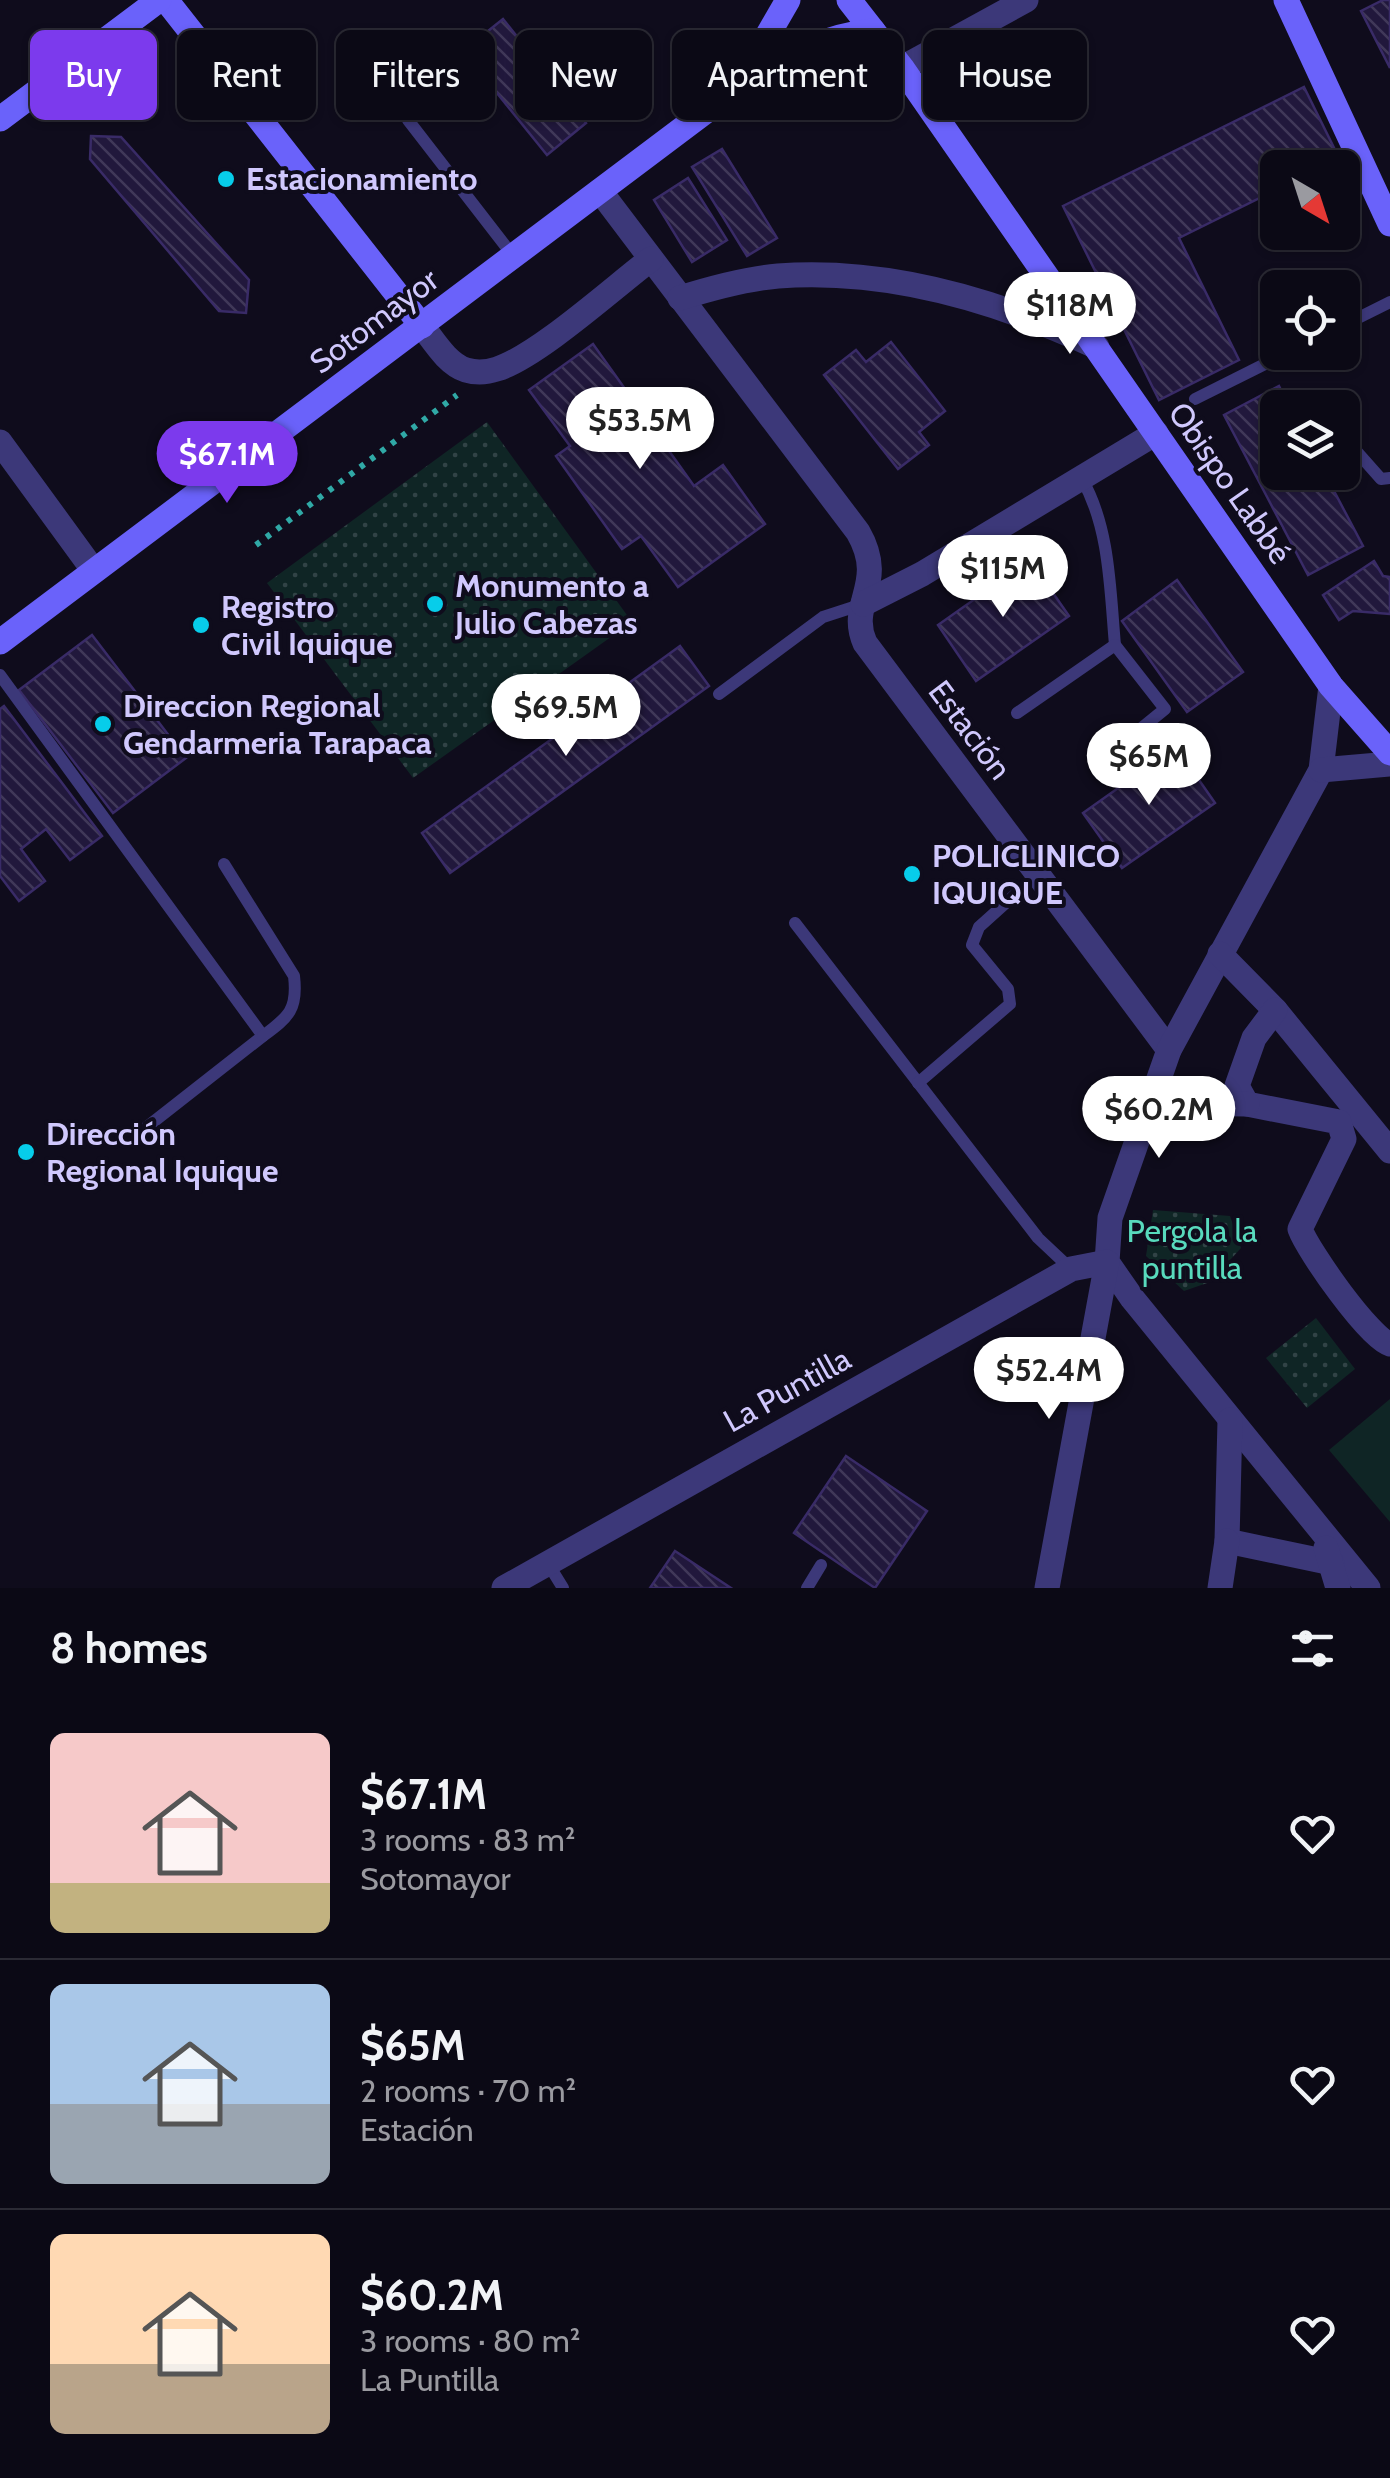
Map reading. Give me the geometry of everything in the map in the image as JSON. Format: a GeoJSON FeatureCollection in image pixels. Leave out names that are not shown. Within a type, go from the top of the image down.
{"type":"FeatureCollection","features":[{"type":"Feature","properties":{"kind":"street"},"geometry":{"type":"LineString","coordinates":[[0,119],[159,0]]}},
{"type":"Feature","properties":{"kind":"street"},"geometry":{"type":"LineString","coordinates":[[166,0],[422,326],[448,358],[465,370],[500,368],[554,333],[651,259]]}},
{"type":"Feature","properties":{"kind":"street","name":"Sotomayor"},"geometry":{"type":"LineString","coordinates":[[772,30],[788,0]]}},
{"type":"Feature","properties":{"kind":"street","name":"Obispo Labbé"},"geometry":{"type":"LineString","coordinates":[[849,0],[872,30]]}},
{"type":"Feature","properties":{"kind":"street"},"geometry":{"type":"LineString","coordinates":[[903,67],[1026,0]]}},
{"type":"Feature","properties":{"kind":"street"},"geometry":{"type":"LineString","coordinates":[[1286,0],[1390,224]]}},
{"type":"Feature","properties":{"kind":"street","name":"Obispo Labbé"},"geometry":{"type":"LineString","coordinates":[[903,69],[1331,686],[1390,753]]}},
{"type":"Feature","properties":{"kind":"street","name":"Sotomayor"},"geometry":{"type":"LineString","coordinates":[[0,642],[695,120]]}},
{"type":"Feature","properties":{"kind":"street","name":"Estación"},"geometry":{"type":"LineString","coordinates":[[600,192],[858,532],[871,570],[859,624],[865,643],[1170,1050]]}},
{"type":"Feature","properties":{"kind":"street"},"geometry":{"type":"LineString","coordinates":[[680,298],[778,276],[878,282],[994,304],[1097,347]]}},
{"type":"Feature","properties":{"kind":"street"},"geometry":{"type":"LineString","coordinates":[[864,604],[922,574],[1156,433]]}},
{"type":"Feature","properties":{"kind":"street"},"geometry":{"type":"LineString","coordinates":[[0,442],[94,572]]}},
{"type":"Feature","properties":{"kind":"street"},"geometry":{"type":"LineString","coordinates":[[1047,1588],[1107,1262],[1110,1218],[1170,1050],[1321,770],[1331,686]]}},
{"type":"Feature","properties":{"kind":"street"},"geometry":{"type":"LineString","coordinates":[[1321,770],[1390,764]]}},
{"type":"Feature","properties":{"kind":"street"},"geometry":{"type":"LineString","coordinates":[[1220,954],[1275,1010],[1390,1151]]}},
{"type":"Feature","properties":{"kind":"street"},"geometry":{"type":"LineString","coordinates":[[1247,1104],[1237,1086],[1254,1038],[1275,1010]]}},
{"type":"Feature","properties":{"kind":"street"},"geometry":{"type":"LineString","coordinates":[[1151,1102],[1247,1104],[1339,1122],[1344,1139],[1300,1229],[1306,1246],[1359,1315],[1382,1342],[1390,1344]]}},
{"type":"Feature","properties":{"kind":"street"},"geometry":{"type":"LineString","coordinates":[[1107,1262],[1368,1588]]}},
{"type":"Feature","properties":{"kind":"street","name":"La Puntilla"},"geometry":{"type":"LineString","coordinates":[[504,1588],[1071,1269],[1107,1262]]}},
{"type":"Feature","properties":{"kind":"street"},"geometry":{"type":"LineString","coordinates":[[1220,1588],[1227,1541],[1230,1420]]}},
{"type":"Feature","properties":{"kind":"street"},"geometry":{"type":"LineString","coordinates":[[1316,1526],[1335,1576]]}},
{"type":"Feature","properties":{"kind":"street"},"geometry":{"type":"LineString","coordinates":[[1227,1541],[1335,1576]]}},
{"type":"Feature","properties":{"kind":"lane"},"geometry":{"type":"LineString","coordinates":[[408,120],[514,257]]}},
{"type":"Feature","properties":{"kind":"lane"},"geometry":{"type":"LineString","coordinates":[[1360,317],[1390,302]]}},
{"type":"Feature","properties":{"kind":"lane"},"geometry":{"type":"LineString","coordinates":[[1196,400],[1260,367]]}},
{"type":"Feature","properties":{"kind":"lane"},"geometry":{"type":"LineString","coordinates":[[1360,455],[1381,478],[1390,478]]}},
{"type":"Feature","properties":{"kind":"lane"},"geometry":{"type":"LineString","coordinates":[[1082,479],[1096,503],[1115,645],[1166,709],[1128,740]]}},
{"type":"Feature","properties":{"kind":"lane"},"geometry":{"type":"LineString","coordinates":[[720,694],[823,617],[864,604]]}},
{"type":"Feature","properties":{"kind":"lane"},"geometry":{"type":"LineString","coordinates":[[1017,712],[1115,645]]}},
{"type":"Feature","properties":{"kind":"lane"},"geometry":{"type":"LineString","coordinates":[[0,675],[263,1036]]}},
{"type":"Feature","properties":{"kind":"lane"},"geometry":{"type":"LineString","coordinates":[[142,1130],[287,1018],[296,996],[294,976],[224,864]]}},
{"type":"Feature","properties":{"kind":"lane"},"geometry":{"type":"LineString","coordinates":[[918,1083],[1010,1004],[1008,989],[972,945],[979,927],[1037,874]]}},
{"type":"Feature","properties":{"kind":"lane"},"geometry":{"type":"LineString","coordinates":[[795,923],[1038,1238],[1071,1269]]}},
{"type":"Feature","properties":{"kind":"lane"},"geometry":{"type":"LineString","coordinates":[[546,1562],[563,1588]]}},
{"type":"Feature","properties":{"kind":"lane"},"geometry":{"type":"LineString","coordinates":[[807,1588],[821,1565]]}},
{"type":"Feature","properties":{"kind":"path"},"geometry":{"type":"LineString","coordinates":[[256,546],[456,396],[473,390]]}},
{"type":"Feature","properties":{"kind":"green space"},"geometry":{"type":"Polygon","coordinates":[[[487,422],[632,622],[413,778],[267,583],[487,422]]]}},
{"type":"Feature","properties":{"kind":"green space","name":"Pergola la puntilla"},"geometry":{"type":"Polygon","coordinates":[[[1153,1210],[1230,1216],[1241,1248],[1210,1282],[1184,1291],[1146,1256],[1153,1210]]]}},
{"type":"Feature","properties":{"kind":"green space"},"geometry":{"type":"Polygon","coordinates":[[[1316,1318],[1355,1369],[1307,1408],[1266,1358],[1316,1318]]]}},
{"type":"Feature","properties":{"kind":"green space"},"geometry":{"type":"Polygon","coordinates":[[[1390,1399],[1390,1522],[1329,1450],[1390,1399]]]}},
{"type":"Feature","properties":{"kind":"building"},"geometry":{"type":"Polygon","coordinates":[[[1390,0],[1390,68],[1361,11],[1390,0]]]}},
{"type":"Feature","properties":{"kind":"building"},"geometry":{"type":"Polygon","coordinates":[[[503,19],[515,34],[515,115],[495,91],[495,30],[489,30],[503,19]]]}},
{"type":"Feature","properties":{"kind":"building"},"geometry":{"type":"Polygon","coordinates":[[[1304,87],[1335,150],[1260,150],[1260,198],[1179,238],[1239,360],[1159,400],[1063,206],[1304,87]]]}},
{"type":"Feature","properties":{"kind":"building"},"geometry":{"type":"Polygon","coordinates":[[[519,120],[584,120],[586,123],[547,155],[519,120]]]}},
{"type":"Feature","properties":{"kind":"building"},"geometry":{"type":"Polygon","coordinates":[[[91,136],[121,137],[249,280],[246,313],[219,311],[90,159],[91,136]]]}},
{"type":"Feature","properties":{"kind":"building"},"geometry":{"type":"Polygon","coordinates":[[[722,149],[777,238],[747,256],[692,167],[722,149]]]}},
{"type":"Feature","properties":{"kind":"building"},"geometry":{"type":"Polygon","coordinates":[[[688,178],[727,240],[692,262],[654,200],[688,178]]]}},
{"type":"Feature","properties":{"kind":"building"},"geometry":{"type":"Polygon","coordinates":[[[891,342],[945,411],[919,432],[929,445],[898,469],[824,375],[856,350],[866,362],[891,342]]]}},
{"type":"Feature","properties":{"kind":"building"},"geometry":{"type":"Polygon","coordinates":[[[593,344],[694,486],[723,465],[765,524],[678,587],[641,536],[622,549],[556,456],[570,446],[529,390],[593,344]]]}},
{"type":"Feature","properties":{"kind":"building"},"geometry":{"type":"Polygon","coordinates":[[[1260,396],[1260,484],[1224,415],[1260,396]]]}},
{"type":"Feature","properties":{"kind":"building"},"geometry":{"type":"Polygon","coordinates":[[[1263,490],[1333,490],[1363,546],[1308,575],[1263,490]]]}},
{"type":"Feature","properties":{"kind":"building"},"geometry":{"type":"Polygon","coordinates":[[[1030,560],[1069,616],[976,681],[938,625],[1030,560]]]}},
{"type":"Feature","properties":{"kind":"building"},"geometry":{"type":"Polygon","coordinates":[[[1374,561],[1383,576],[1390,577],[1390,614],[1353,611],[1339,620],[1323,595],[1374,561]]]}},
{"type":"Feature","properties":{"kind":"building"},"geometry":{"type":"Polygon","coordinates":[[[1177,580],[1243,672],[1187,712],[1122,621],[1177,580]]]}},
{"type":"Feature","properties":{"kind":"building","name":"Direccion Regional Gendarmeria Tarapaca"},"geometry":{"type":"Polygon","coordinates":[[[92,635],[186,758],[113,813],[19,690],[92,635]]]}},
{"type":"Feature","properties":{"kind":"building"},"geometry":{"type":"Polygon","coordinates":[[[680,646],[709,686],[450,873],[422,833],[680,646]]]}},
{"type":"Feature","properties":{"kind":"building"},"geometry":{"type":"Polygon","coordinates":[[[4,706],[102,836],[70,860],[46,829],[21,849],[45,881],[19,901],[0,876],[0,709],[4,706]]]}},
{"type":"Feature","properties":{"kind":"building"},"geometry":{"type":"Polygon","coordinates":[[[1176,747],[1215,803],[1122,868],[1083,813],[1176,747]]]}},
{"type":"Feature","properties":{"kind":"building"},"geometry":{"type":"Polygon","coordinates":[[[846,1456],[927,1511],[875,1588],[794,1533],[846,1456]]]}},
{"type":"Feature","properties":{"kind":"building"},"geometry":{"type":"Polygon","coordinates":[[[675,1551],[731,1588],[650,1588],[675,1551]]]}},
{"type":"Feature","properties":{"kind":"place","name":"Estacionamiento"},"geometry":{"type":"Point","coordinates":[226,179]}},
{"type":"Feature","properties":{"kind":"place","name":"Monumento a Julio Cabezas"},"geometry":{"type":"Point","coordinates":[435,604]}},
{"type":"Feature","properties":{"kind":"place","name":"Registro Civil Iquique"},"geometry":{"type":"Point","coordinates":[201,625]}},
{"type":"Feature","properties":{"kind":"place","name":"Direccion Regional Gendarmeria Tarapaca"},"geometry":{"type":"Point","coordinates":[103,724]}},
{"type":"Feature","properties":{"kind":"place","name":"POLICLINICO IQUIQUE"},"geometry":{"type":"Point","coordinates":[912,874]}},
{"type":"Feature","properties":{"kind":"place","name":"Dirección Regional Iquique"},"geometry":{"type":"Point","coordinates":[26,1152]}}]}
